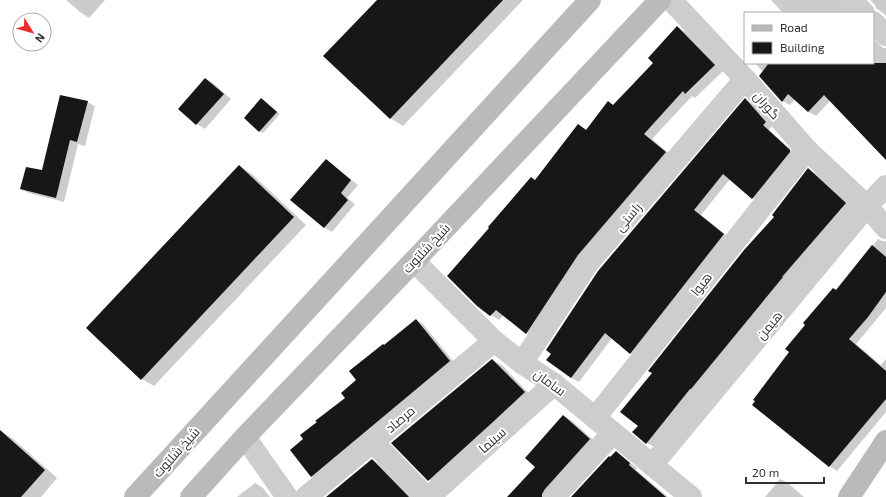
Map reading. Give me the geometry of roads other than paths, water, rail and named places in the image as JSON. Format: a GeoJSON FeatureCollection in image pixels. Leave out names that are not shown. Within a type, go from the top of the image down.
{"type":"FeatureCollection","features":[{"type":"Feature","properties":{"kind":"main road","name":"شیخ شلتوت"},"geometry":{"type":"LineString","coordinates":[[135,497],[590,0]]}},
{"type":"Feature","properties":{"kind":"main road","name":"شیخ شلتوت"},"geometry":{"type":"LineString","coordinates":[[199,494],[245,437],[414,261],[660,0]]}},
{"type":"Feature","properties":{"kind":"main road"},"geometry":{"type":"LineString","coordinates":[[849,497],[886,441]]}},
{"type":"Feature","properties":{"kind":"street","name":"گوران"},"geometry":{"type":"LineString","coordinates":[[671,0],[745,79],[807,150],[867,206],[886,228]]}},
{"type":"Feature","properties":{"kind":"street"},"geometry":{"type":"LineString","coordinates":[[851,0],[863,12]]}},
{"type":"Feature","properties":{"kind":"street"},"geometry":{"type":"LineString","coordinates":[[874,23],[886,35]]}},
{"type":"Feature","properties":{"kind":"street","name":"راستی"},"geometry":{"type":"LineString","coordinates":[[522,363],[588,263],[745,79]]}},
{"type":"Feature","properties":{"kind":"street","name":"هیوا"},"geometry":{"type":"LineString","coordinates":[[595,418],[807,150]]}},
{"type":"Feature","properties":{"kind":"street","name":"هیمن"},"geometry":{"type":"LineString","coordinates":[[652,465],[867,206],[886,186]]}},
{"type":"Feature","properties":{"kind":"street","name":"سامان"},"geometry":{"type":"LineString","coordinates":[[414,261],[494,341],[522,363],[554,384],[691,497]]}},
{"type":"Feature","properties":{"kind":"street","name":"مرصاد"},"geometry":{"type":"LineString","coordinates":[[306,497],[494,341]]}},
{"type":"Feature","properties":{"kind":"street","name":"سینما"},"geometry":{"type":"LineString","coordinates":[[429,497],[554,384]]}},
{"type":"Feature","properties":{"kind":"street"},"geometry":{"type":"LineString","coordinates":[[554,497],[613,433]]}},
{"type":"Feature","properties":{"kind":"street"},"geometry":{"type":"LineString","coordinates":[[245,437],[287,497]]}},
{"type":"Feature","properties":{"kind":"street"},"geometry":{"type":"LineString","coordinates":[[373,442],[426,497]]}}]}
